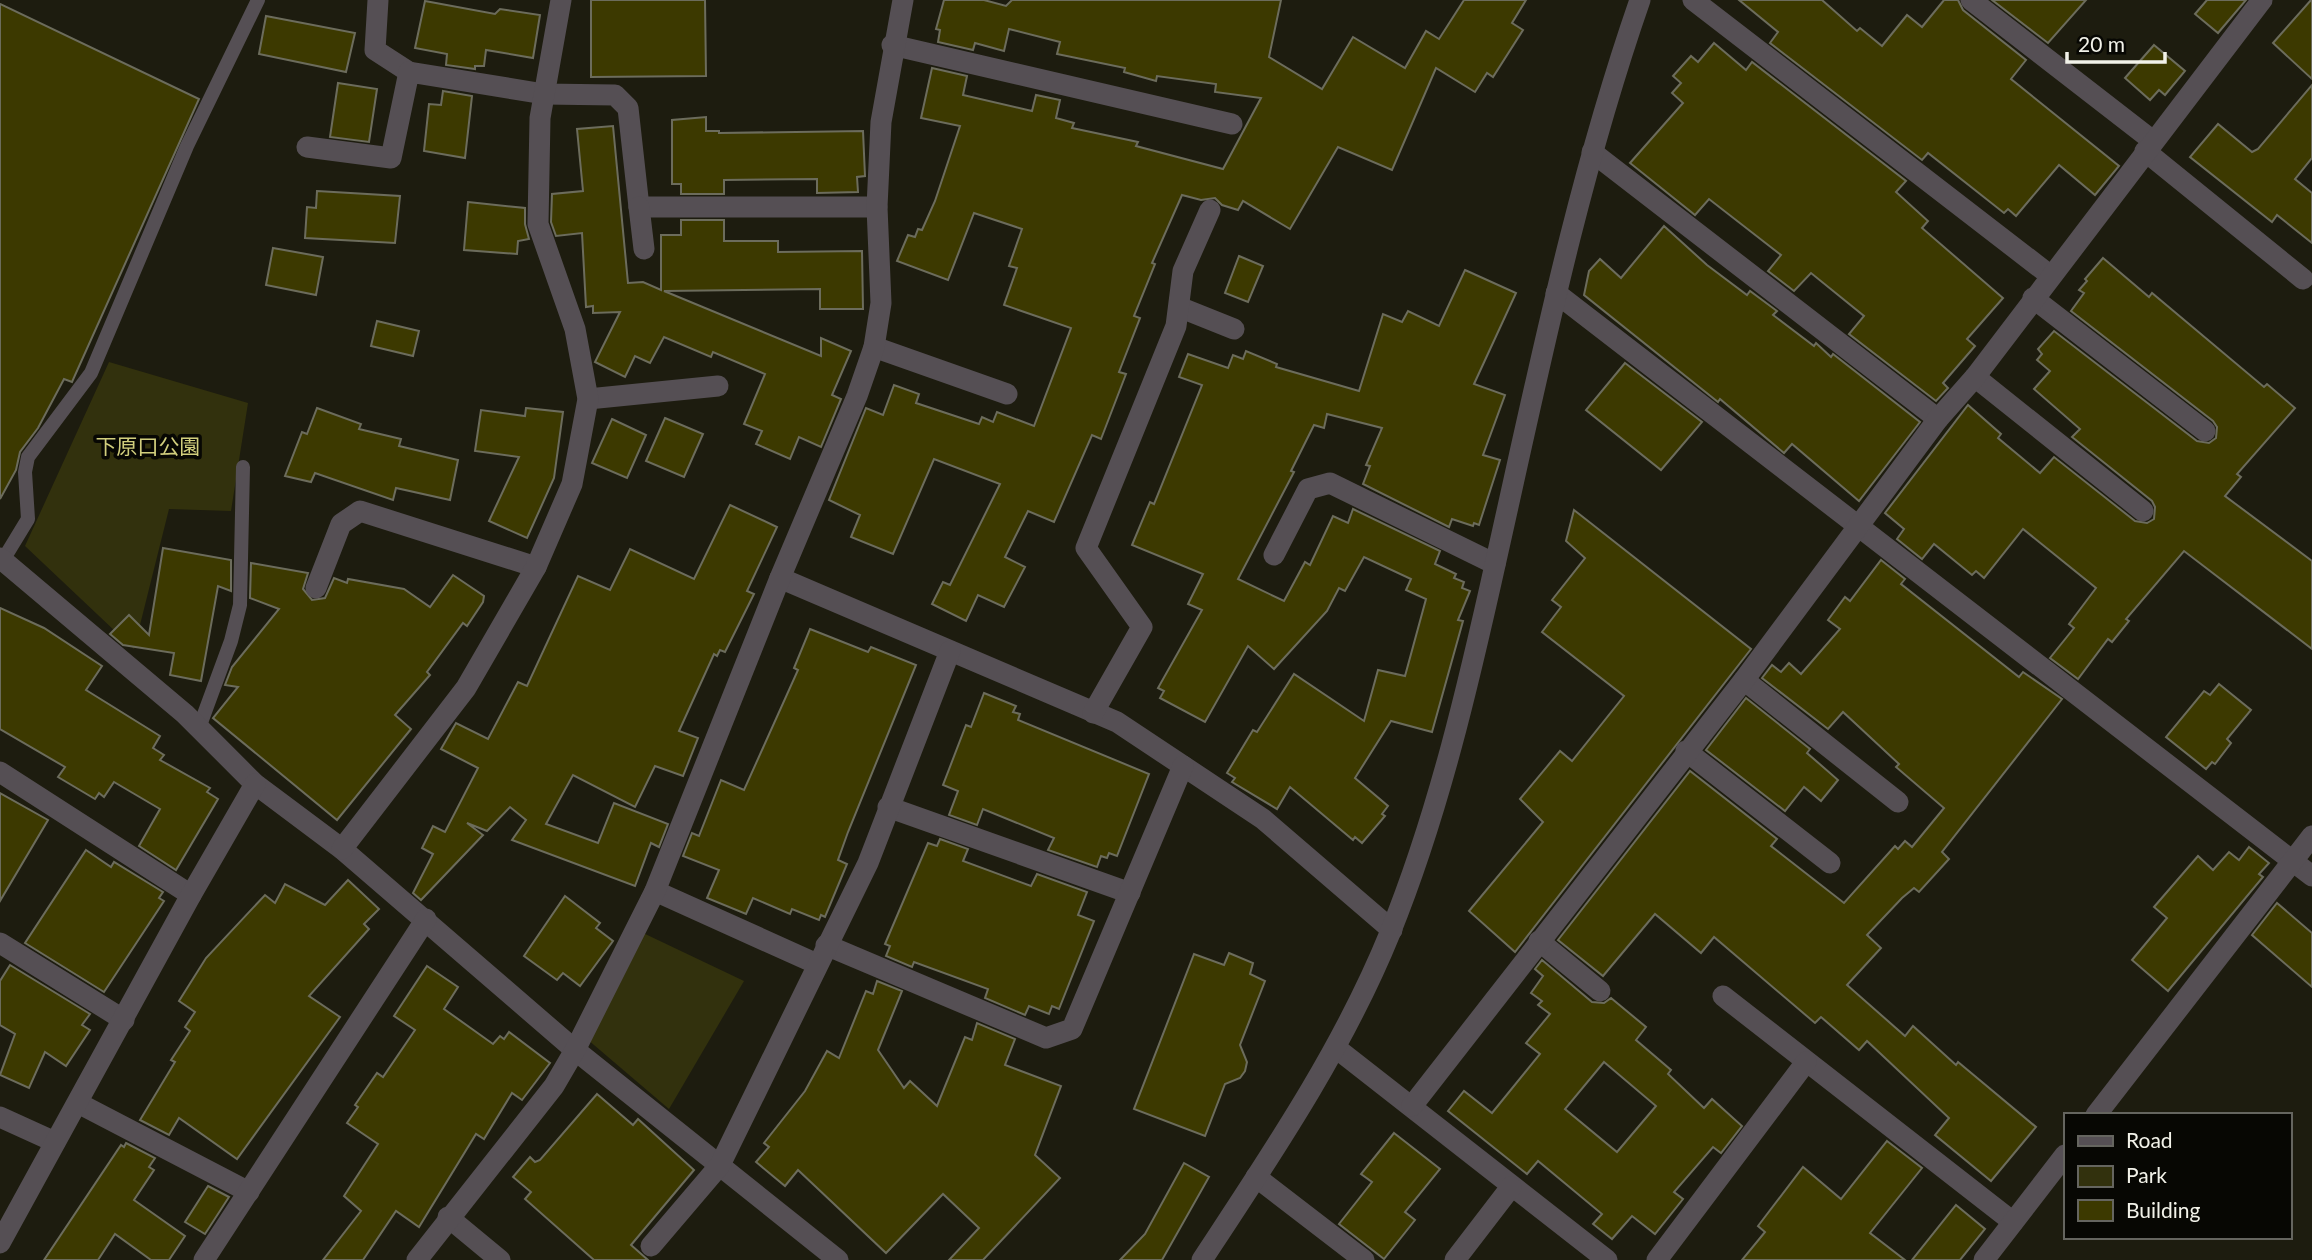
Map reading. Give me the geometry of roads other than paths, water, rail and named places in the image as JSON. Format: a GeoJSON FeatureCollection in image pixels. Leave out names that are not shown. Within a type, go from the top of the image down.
{"type":"FeatureCollection","features":[{"type":"Feature","properties":{"kind":"street"},"geometry":{"type":"LineString","coordinates":[[378,0],[375,50],[409,72],[544,94],[615,95],[628,108],[643,248]]}},
{"type":"Feature","properties":{"kind":"street"},"geometry":{"type":"LineString","coordinates":[[342,849],[466,688],[536,567],[572,484],[588,399],[575,329],[538,224],[540,118],[561,0]]}},
{"type":"Feature","properties":{"kind":"street"},"geometry":{"type":"LineString","coordinates":[[417,1260],[448,1217],[554,1086],[575,1050],[655,891],[780,578],[835,452],[874,347],[881,278],[877,207],[881,122],[892,45],[903,0]]}},
{"type":"Feature","properties":{"kind":"street"},"geometry":{"type":"LineString","coordinates":[[1202,1260],[1336,1048],[1392,930],[1432,811],[1477,648],[1556,293],[1592,152],[1640,0]]}},
{"type":"Feature","properties":{"kind":"street"},"geometry":{"type":"LineString","coordinates":[[1693,0],[2051,276]]}},
{"type":"Feature","properties":{"kind":"street"},"geometry":{"type":"LineString","coordinates":[[1971,0],[2149,146],[2303,279]]}},
{"type":"Feature","properties":{"kind":"street"},"geometry":{"type":"LineString","coordinates":[[1412,1106],[1686,751],[1744,680],[1938,419],[1975,377],[2262,0]]}},
{"type":"Feature","properties":{"kind":"street"},"geometry":{"type":"LineString","coordinates":[[892,45],[1232,124]]}},
{"type":"Feature","properties":{"kind":"street"},"geometry":{"type":"LineString","coordinates":[[307,147],[391,158],[409,72]]}},
{"type":"Feature","properties":{"kind":"street"},"geometry":{"type":"LineString","coordinates":[[1592,152],[1938,419]]}},
{"type":"Feature","properties":{"kind":"street"},"geometry":{"type":"LineString","coordinates":[[639,207],[877,207]]}},
{"type":"Feature","properties":{"kind":"street"},"geometry":{"type":"LineString","coordinates":[[1093,713],[1142,627],[1086,548],[1176,326],[1184,271],[1210,210]]}},
{"type":"Feature","properties":{"kind":"street"},"geometry":{"type":"LineString","coordinates":[[1556,293],[2312,876]]}},
{"type":"Feature","properties":{"kind":"street"},"geometry":{"type":"LineString","coordinates":[[2033,298],[2205,431]]}},
{"type":"Feature","properties":{"kind":"street"},"geometry":{"type":"LineString","coordinates":[[1179,307],[1234,329]]}},
{"type":"Feature","properties":{"kind":"street"},"geometry":{"type":"LineString","coordinates":[[874,347],[1007,394]]}},
{"type":"Feature","properties":{"kind":"street"},"geometry":{"type":"LineString","coordinates":[[1975,377],[2143,511]]}},
{"type":"Feature","properties":{"kind":"street"},"geometry":{"type":"LineString","coordinates":[[588,399],[718,386]]}},
{"type":"Feature","properties":{"kind":"street"},"geometry":{"type":"LineString","coordinates":[[1274,555],[1308,489],[1330,483],[1495,564]]}},
{"type":"Feature","properties":{"kind":"street"},"geometry":{"type":"LineString","coordinates":[[316,588],[341,524],[360,511],[536,567]]}},
{"type":"Feature","properties":{"kind":"street"},"geometry":{"type":"LineString","coordinates":[[2,559],[199,728],[255,784],[342,849],[575,1050],[838,1260]]}},
{"type":"Feature","properties":{"kind":"street"},"geometry":{"type":"LineString","coordinates":[[780,578],[1117,722],[1263,818],[1392,930]]}},
{"type":"Feature","properties":{"kind":"street"},"geometry":{"type":"LineString","coordinates":[[651,1246],[720,1165],[821,954],[868,863],[950,651]]}},
{"type":"Feature","properties":{"kind":"street"},"geometry":{"type":"LineString","coordinates":[[1744,680],[1898,802]]}},
{"type":"Feature","properties":{"kind":"street"},"geometry":{"type":"LineString","coordinates":[[1686,751],[1830,863]]}},
{"type":"Feature","properties":{"kind":"street"},"geometry":{"type":"LineString","coordinates":[[655,891],[1046,1038],[1072,1029],[1183,766]]}},
{"type":"Feature","properties":{"kind":"street"},"geometry":{"type":"LineString","coordinates":[[0,772],[191,895]]}},
{"type":"Feature","properties":{"kind":"street"},"geometry":{"type":"LineString","coordinates":[[0,1243],[255,784]]}},
{"type":"Feature","properties":{"kind":"street"},"geometry":{"type":"LineString","coordinates":[[888,807],[1130,893]]}},
{"type":"Feature","properties":{"kind":"street"},"geometry":{"type":"LineString","coordinates":[[2098,1113],[2312,836]]}},
{"type":"Feature","properties":{"kind":"street"},"geometry":{"type":"LineString","coordinates":[[204,1260],[426,919]]}},
{"type":"Feature","properties":{"kind":"street"},"geometry":{"type":"LineString","coordinates":[[1539,941],[1600,991]]}},
{"type":"Feature","properties":{"kind":"street"},"geometry":{"type":"LineString","coordinates":[[0,943],[124,1020]]}},
{"type":"Feature","properties":{"kind":"street"},"geometry":{"type":"LineString","coordinates":[[1723,996],[2013,1222]]}},
{"type":"Feature","properties":{"kind":"street"},"geometry":{"type":"LineString","coordinates":[[1336,1048],[1607,1260]]}},
{"type":"Feature","properties":{"kind":"street"},"geometry":{"type":"LineString","coordinates":[[1657,1260],[1806,1062]]}},
{"type":"Feature","properties":{"kind":"street"},"geometry":{"type":"LineString","coordinates":[[78,1103],[249,1192]]}},
{"type":"Feature","properties":{"kind":"street"},"geometry":{"type":"LineString","coordinates":[[0,1117],[55,1142]]}},
{"type":"Feature","properties":{"kind":"street"},"geometry":{"type":"LineString","coordinates":[[1984,1260],[2064,1155]]}},
{"type":"Feature","properties":{"kind":"street"},"geometry":{"type":"LineString","coordinates":[[1256,1177],[1364,1260]]}},
{"type":"Feature","properties":{"kind":"street"},"geometry":{"type":"LineString","coordinates":[[1455,1260],[1511,1187]]}},
{"type":"Feature","properties":{"kind":"street"},"geometry":{"type":"LineString","coordinates":[[448,1217],[500,1260]]}},
{"type":"Feature","properties":{"kind":"lane"},"geometry":{"type":"LineString","coordinates":[[2,559],[28,519],[25,472],[28,457],[91,373],[187,146],[258,0]]}},
{"type":"Feature","properties":{"kind":"lane"},"geometry":{"type":"LineString","coordinates":[[199,728],[231,641],[240,605],[243,467]]}},
{"type":"Feature","properties":{"kind":"park label","name":"下原口公園"},"geometry":{"type":"Point","coordinates":[148,445]}}]}
